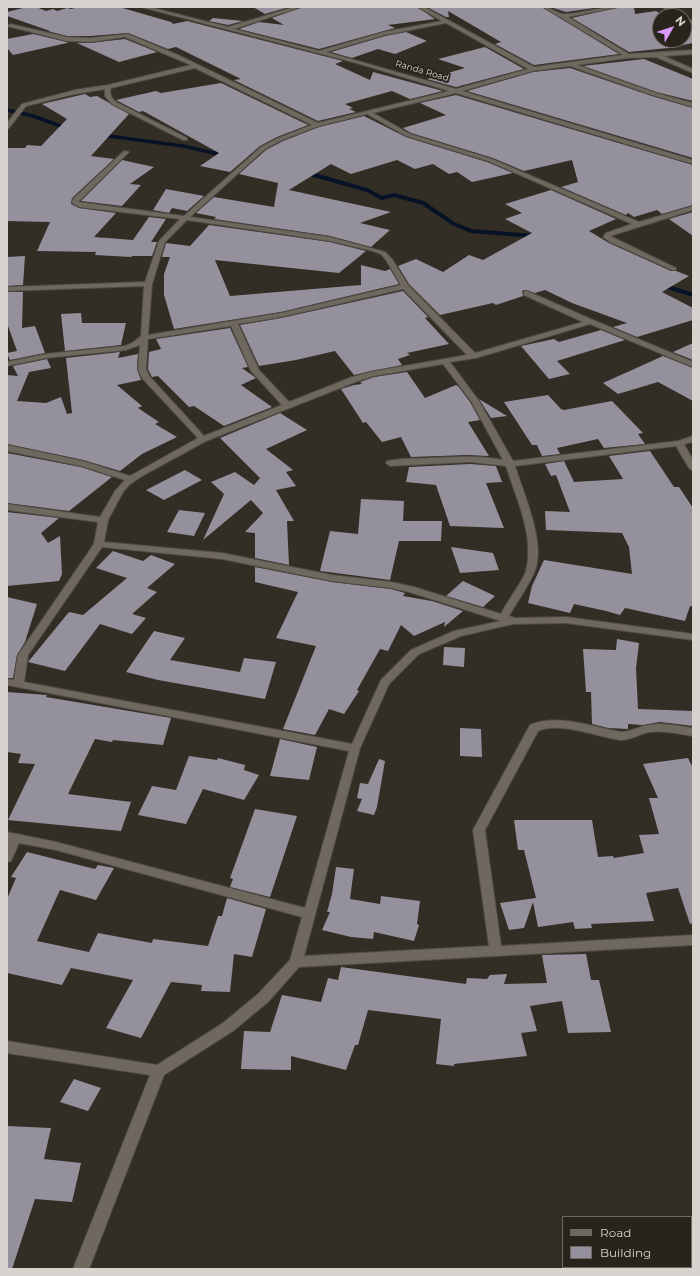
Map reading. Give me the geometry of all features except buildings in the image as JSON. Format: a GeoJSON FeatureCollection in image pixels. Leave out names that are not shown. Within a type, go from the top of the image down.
{"type":"FeatureCollection","features":[{"type":"Feature","properties":{"kind":"street","name":"Randa Road"},"geometry":{"type":"LineString","coordinates":[[143,7],[320,52],[693,162]]}},
{"type":"Feature","properties":{"kind":"street"},"geometry":{"type":"LineString","coordinates":[[228,29],[299,7]]}},
{"type":"Feature","properties":{"kind":"street"},"geometry":{"type":"LineString","coordinates":[[420,7],[533,69]]}},
{"type":"Feature","properties":{"kind":"street"},"geometry":{"type":"LineString","coordinates":[[545,7],[563,16],[628,56]]}},
{"type":"Feature","properties":{"kind":"street"},"geometry":{"type":"LineString","coordinates":[[563,16],[616,7]]}},
{"type":"Feature","properties":{"kind":"street"},"geometry":{"type":"LineString","coordinates":[[320,52],[384,34],[445,22]]}},
{"type":"Feature","properties":{"kind":"street"},"geometry":{"type":"LineString","coordinates":[[8,26],[66,39],[90,40],[126,35],[195,66],[317,125]]}},
{"type":"Feature","properties":{"kind":"street"},"geometry":{"type":"LineString","coordinates":[[203,439],[146,378],[142,369],[148,284],[162,241],[174,228],[263,148],[280,139],[317,125],[456,91],[533,69],[628,56],[693,52]]}},
{"type":"Feature","properties":{"kind":"street"},"geometry":{"type":"LineString","coordinates":[[657,55],[693,71]]}},
{"type":"Feature","properties":{"kind":"street"},"geometry":{"type":"LineString","coordinates":[[569,64],[690,104],[693,101]]}},
{"type":"Feature","properties":{"kind":"street"},"geometry":{"type":"LineString","coordinates":[[7,127],[24,105],[30,102],[75,92],[108,87],[195,66]]}},
{"type":"Feature","properties":{"kind":"street"},"geometry":{"type":"LineString","coordinates":[[108,87],[106,92],[108,97],[114,103],[185,139]]}},
{"type":"Feature","properties":{"kind":"street"},"geometry":{"type":"LineString","coordinates":[[369,113],[408,135],[490,160],[639,225]]}},
{"type":"Feature","properties":{"kind":"street"},"geometry":{"type":"LineString","coordinates":[[126,152],[75,200],[75,203],[79,205],[186,218],[330,239],[383,253],[389,259],[404,286],[473,356]]}},
{"type":"Feature","properties":{"kind":"street"},"geometry":{"type":"LineString","coordinates":[[674,268],[606,238],[608,234],[693,208]]}},
{"type":"Feature","properties":{"kind":"street"},"geometry":{"type":"LineString","coordinates":[[7,289],[148,284]]}},
{"type":"Feature","properties":{"kind":"street"},"geometry":{"type":"LineString","coordinates":[[7,364],[46,356],[126,348],[135,345],[143,338],[281,315],[404,286]]}},
{"type":"Feature","properties":{"kind":"street"},"geometry":{"type":"LineString","coordinates":[[527,293],[590,322],[693,365]]}},
{"type":"Feature","properties":{"kind":"street"},"geometry":{"type":"LineString","coordinates":[[233,322],[256,371],[288,406]]}},
{"type":"Feature","properties":{"kind":"street"},"geometry":{"type":"LineString","coordinates":[[19,684],[23,655],[99,544],[103,520],[119,491],[131,479],[203,439],[355,379],[473,356],[590,322]]}},
{"type":"Feature","properties":{"kind":"street"},"geometry":{"type":"LineString","coordinates":[[445,361],[475,400],[510,464],[533,537],[534,550],[530,572],[508,619]]}},
{"type":"Feature","properties":{"kind":"street"},"geometry":{"type":"LineString","coordinates":[[390,463],[405,460],[474,458],[510,464],[693,439]]}},
{"type":"Feature","properties":{"kind":"street"},"geometry":{"type":"LineString","coordinates":[[679,442],[693,468]]}},
{"type":"Feature","properties":{"kind":"street"},"geometry":{"type":"LineString","coordinates":[[7,448],[83,464],[131,479]]}},
{"type":"Feature","properties":{"kind":"street"},"geometry":{"type":"LineString","coordinates":[[7,507],[103,520]]}},
{"type":"Feature","properties":{"kind":"street"},"geometry":{"type":"LineString","coordinates":[[99,544],[222,556],[332,578],[391,585],[411,589],[508,619]]}},
{"type":"Feature","properties":{"kind":"street"},"geometry":{"type":"LineString","coordinates":[[81,1269],[159,1071],[228,1027],[263,998],[296,962],[355,748],[385,682],[415,652],[458,632],[508,619],[566,620],[693,637]]}},
{"type":"Feature","properties":{"kind":"street"},"geometry":{"type":"LineString","coordinates":[[7,682],[355,748]]}},
{"type":"Feature","properties":{"kind":"street"},"geometry":{"type":"LineString","coordinates":[[496,951],[479,830],[534,728],[543,724],[565,725],[621,736],[631,736],[645,729],[661,728],[693,732]]}},
{"type":"Feature","properties":{"kind":"street"},"geometry":{"type":"LineString","coordinates":[[7,858],[11,836],[56,846],[309,914]]}},
{"type":"Feature","properties":{"kind":"street"},"geometry":{"type":"LineString","coordinates":[[296,962],[693,940]]}},
{"type":"Feature","properties":{"kind":"street"},"geometry":{"type":"LineString","coordinates":[[7,1047],[159,1071]]}},
{"type":"Feature","properties":{"kind":"waterway"},"geometry":{"type":"LineString","coordinates":[[7,110],[33,116],[66,128]]}},
{"type":"Feature","properties":{"kind":"waterway"},"geometry":{"type":"LineString","coordinates":[[101,135],[183,146],[218,154]]}},
{"type":"Feature","properties":{"kind":"waterway"},"geometry":{"type":"LineString","coordinates":[[214,153],[218,154]]}},
{"type":"Feature","properties":{"kind":"waterway"},"geometry":{"type":"LineString","coordinates":[[218,154],[226,156]]}},
{"type":"Feature","properties":{"kind":"waterway"},"geometry":{"type":"LineString","coordinates":[[307,173],[367,190],[382,198],[394,195],[423,203],[454,224],[471,231],[534,236]]}},
{"type":"Feature","properties":{"kind":"waterway"},"geometry":{"type":"LineString","coordinates":[[662,285],[693,295]]}}]}
